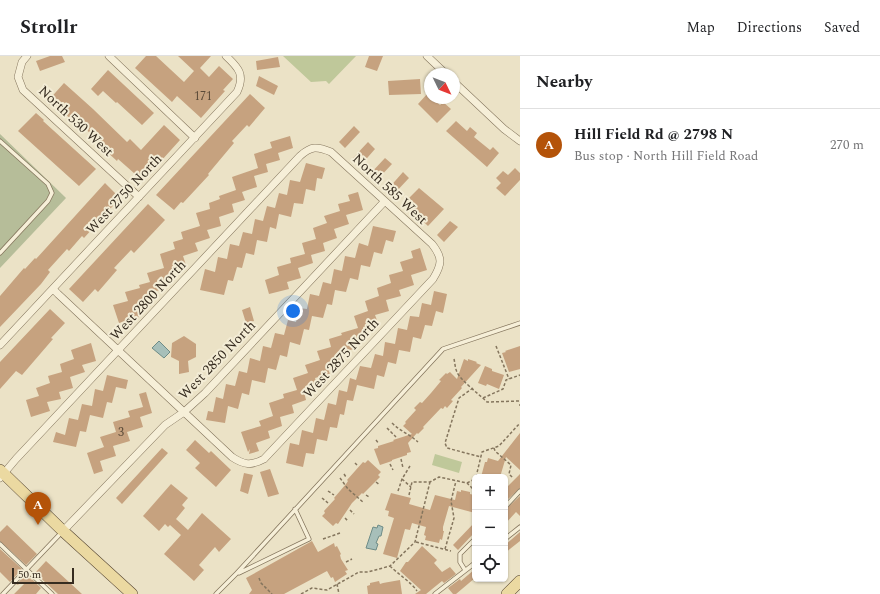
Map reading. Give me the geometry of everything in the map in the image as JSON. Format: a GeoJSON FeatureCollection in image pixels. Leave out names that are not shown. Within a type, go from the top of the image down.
{"type":"FeatureCollection","features":[{"type":"Feature","properties":{"kind":"main road"},"geometry":{"type":"LineString","coordinates":[[1,474],[132,594]]}},
{"type":"Feature","properties":{"kind":"main road"},"geometry":{"type":"LineString","coordinates":[[507,594],[520,581]]}},
{"type":"Feature","properties":{"kind":"street","name":"North 530 West"},"geometry":{"type":"LineString","coordinates":[[27,56],[22,62],[18,77],[23,90],[139,197]]}},
{"type":"Feature","properties":{"kind":"street"},"geometry":{"type":"LineString","coordinates":[[108,56],[195,138]]}},
{"type":"Feature","properties":{"kind":"street","name":"West 2750 North"},"geometry":{"type":"LineString","coordinates":[[0,345],[237,92],[241,83],[240,73],[234,63],[226,56]]}},
{"type":"Feature","properties":{"kind":"street"},"geometry":{"type":"LineString","coordinates":[[427,56],[440,68]]}},
{"type":"Feature","properties":{"kind":"street"},"geometry":{"type":"LineString","coordinates":[[460,88],[504,129],[520,140]]}},
{"type":"Feature","properties":{"kind":"street","name":"North 585 West"},"geometry":{"type":"LineString","coordinates":[[314,147],[323,148],[331,152],[384,202],[432,244],[438,252],[441,260]]}},
{"type":"Feature","properties":{"kind":"street","name":"West 2800 North"},"geometry":{"type":"LineString","coordinates":[[1,474],[300,156],[307,150],[314,147]]}},
{"type":"Feature","properties":{"kind":"street","name":"West 2850 North"},"geometry":{"type":"LineString","coordinates":[[63,531],[165,425],[184,412],[205,393],[384,202]]}},
{"type":"Feature","properties":{"kind":"street","name":"West 2875 North"},"geometry":{"type":"LineString","coordinates":[[184,412],[232,457],[249,464],[264,459],[433,279],[439,270],[441,260]]}},
{"type":"Feature","properties":{"kind":"street"},"geometry":{"type":"LineString","coordinates":[[53,289],[184,412]]}},
{"type":"Feature","properties":{"kind":"lane"},"geometry":{"type":"LineString","coordinates":[[0,141],[48,184],[52,193],[48,201],[0,253]]}},
{"type":"Feature","properties":{"kind":"lane"},"geometry":{"type":"LineString","coordinates":[[216,594],[237,574],[443,349],[520,324]]}},
{"type":"Feature","properties":{"kind":"lane"},"geometry":{"type":"LineString","coordinates":[[508,504],[520,491]]}},
{"type":"Feature","properties":{"kind":"lane"},"geometry":{"type":"LineString","coordinates":[[237,574],[309,539],[295,509]]}},
{"type":"Feature","properties":{"kind":"lane"},"geometry":{"type":"LineString","coordinates":[[508,537],[520,527]]}},
{"type":"Feature","properties":{"kind":"lane"},"geometry":{"type":"LineString","coordinates":[[3,594],[63,531]]}},
{"type":"Feature","properties":{"kind":"lane"},"geometry":{"type":"LineString","coordinates":[[465,570],[460,562],[460,554],[472,542]]}},
{"type":"Feature","properties":{"kind":"lane"},"geometry":{"type":"LineString","coordinates":[[0,544],[52,594]]}},
{"type":"Feature","properties":{"kind":"lane"},"geometry":{"type":"LineString","coordinates":[[435,594],[472,565]]}},
{"type":"Feature","properties":{"kind":"path"},"geometry":{"type":"LineString","coordinates":[[496,346],[509,379]]}},
{"type":"Feature","properties":{"kind":"path"},"geometry":{"type":"LineString","coordinates":[[454,359],[457,373],[464,382],[473,388],[487,402],[518,400],[520,404]]}},
{"type":"Feature","properties":{"kind":"path"},"geometry":{"type":"LineString","coordinates":[[484,398],[503,389],[506,380],[520,375]]}},
{"type":"Feature","properties":{"kind":"path"},"geometry":{"type":"LineString","coordinates":[[473,388],[459,398],[445,443],[447,448],[481,457]]}},
{"type":"Feature","properties":{"kind":"path"},"geometry":{"type":"LineString","coordinates":[[392,423],[398,430],[410,435],[418,442]]}},
{"type":"Feature","properties":{"kind":"path"},"geometry":{"type":"LineString","coordinates":[[477,474],[482,452],[499,446],[520,423]]}},
{"type":"Feature","properties":{"kind":"path"},"geometry":{"type":"LineString","coordinates":[[386,428],[396,437]]}},
{"type":"Feature","properties":{"kind":"path"},"geometry":{"type":"LineString","coordinates":[[376,440],[379,444]]}},
{"type":"Feature","properties":{"kind":"path"},"geometry":{"type":"LineString","coordinates":[[494,448],[495,451],[511,465],[509,474],[514,478]]}},
{"type":"Feature","properties":{"kind":"path"},"geometry":{"type":"LineString","coordinates":[[401,458],[403,468]]}},
{"type":"Feature","properties":{"kind":"path"},"geometry":{"type":"LineString","coordinates":[[390,464],[393,470]]}},
{"type":"Feature","properties":{"kind":"path"},"geometry":{"type":"LineString","coordinates":[[398,491],[402,479],[410,466]]}},
{"type":"Feature","properties":{"kind":"path"},"geometry":{"type":"LineString","coordinates":[[409,495],[412,482],[430,482],[440,477],[467,483],[472,488]]}},
{"type":"Feature","properties":{"kind":"path"},"geometry":{"type":"LineString","coordinates":[[340,478],[348,489],[364,503]]}},
{"type":"Feature","properties":{"kind":"path"},"geometry":{"type":"LineString","coordinates":[[402,479],[411,487]]}},
{"type":"Feature","properties":{"kind":"path"},"geometry":{"type":"LineString","coordinates":[[467,483],[472,480]]}},
{"type":"Feature","properties":{"kind":"path"},"geometry":{"type":"LineString","coordinates":[[445,549],[454,518],[451,501],[456,481]]}},
{"type":"Feature","properties":{"kind":"path"},"geometry":{"type":"LineString","coordinates":[[376,482],[380,485]]}},
{"type":"Feature","properties":{"kind":"path"},"geometry":{"type":"LineString","coordinates":[[301,594],[312,588],[327,590],[358,572],[368,572],[390,566],[415,542],[430,482]]}},
{"type":"Feature","properties":{"kind":"path"},"geometry":{"type":"LineString","coordinates":[[328,491],[334,495]]}},
{"type":"Feature","properties":{"kind":"path"},"geometry":{"type":"LineString","coordinates":[[366,494],[369,497]]}},
{"type":"Feature","properties":{"kind":"path"},"geometry":{"type":"LineString","coordinates":[[322,498],[328,503]]}},
{"type":"Feature","properties":{"kind":"path"},"geometry":{"type":"LineString","coordinates":[[350,510],[354,514]]}},
{"type":"Feature","properties":{"kind":"path"},"geometry":{"type":"LineString","coordinates":[[344,518],[348,521]]}},
{"type":"Feature","properties":{"kind":"path"},"geometry":{"type":"LineString","coordinates":[[323,539],[340,533]]}},
{"type":"Feature","properties":{"kind":"path"},"geometry":{"type":"LineString","coordinates":[[415,542],[451,551]]}},
{"type":"Feature","properties":{"kind":"path"},"geometry":{"type":"LineString","coordinates":[[346,562],[352,558]]}},
{"type":"Feature","properties":{"kind":"path"},"geometry":{"type":"LineString","coordinates":[[390,566],[415,588],[417,592]]}},
{"type":"Feature","properties":{"kind":"path"},"geometry":{"type":"LineString","coordinates":[[259,578],[261,584],[272,594]]}},
{"type":"Feature","properties":{"kind":"path"},"geometry":{"type":"LineString","coordinates":[[337,584],[338,594]]}},
{"type":"Feature","properties":{"kind":"green space"},"geometry":{"type":"Polygon","coordinates":[[[283,56],[356,56],[329,84],[326,81],[311,82],[283,56]]]}},
{"type":"Feature","properties":{"kind":"green space"},"geometry":{"type":"Polygon","coordinates":[[[0,134],[66,198],[0,268],[0,134]]]}},
{"type":"Feature","properties":{"kind":"green space"},"geometry":{"type":"Polygon","coordinates":[[[435,454],[462,462],[459,473],[432,465],[435,454]]]}},
{"type":"Feature","properties":{"kind":"water"},"geometry":{"type":"Polygon","coordinates":[[[159,341],[170,352],[164,358],[152,348],[159,341]]]}},
{"type":"Feature","properties":{"kind":"water"},"geometry":{"type":"Polygon","coordinates":[[[378,525],[383,527],[381,536],[379,536],[376,543],[378,544],[376,550],[366,548],[373,527],[377,528],[378,525]]]}},
{"type":"Feature","properties":{"kind":"building"},"geometry":{"type":"Polygon","coordinates":[[[50,56],[62,56],[65,62],[40,71],[36,61],[50,56]]]}},
{"type":"Feature","properties":{"kind":"building"},"geometry":{"type":"Polygon","coordinates":[[[146,56],[156,56],[184,82],[194,71],[178,56],[211,56],[200,68],[209,77],[219,66],[233,79],[223,90],[225,91],[201,118],[177,96],[172,102],[135,68],[146,56]]]}},
{"type":"Feature","properties":{"kind":"building"},"geometry":{"type":"Polygon","coordinates":[[[369,56],[383,56],[377,71],[365,67],[369,56]]]}},
{"type":"Feature","properties":{"kind":"building"},"geometry":{"type":"Polygon","coordinates":[[[278,57],[280,67],[257,70],[256,61],[278,57]]]}},
{"type":"Feature","properties":{"kind":"building"},"geometry":{"type":"Polygon","coordinates":[[[108,70],[154,113],[142,125],[103,91],[98,96],[91,89],[108,70]]]}},
{"type":"Feature","properties":{"kind":"building"},"geometry":{"type":"Polygon","coordinates":[[[259,76],[278,86],[274,95],[256,86],[259,76]]]}},
{"type":"Feature","properties":{"kind":"building"},"geometry":{"type":"Polygon","coordinates":[[[420,79],[421,94],[389,95],[388,81],[420,79]]]}},
{"type":"Feature","properties":{"kind":"building"},"geometry":{"type":"Polygon","coordinates":[[[64,83],[127,142],[130,139],[141,150],[164,125],[180,140],[143,181],[99,145],[101,143],[80,124],[78,126],[56,105],[53,108],[47,102],[64,83]]]}},
{"type":"Feature","properties":{"kind":"building"},"geometry":{"type":"Polygon","coordinates":[[[250,94],[265,108],[249,127],[247,125],[232,141],[234,143],[208,174],[209,175],[183,203],[181,202],[174,210],[156,195],[250,94]]]}},
{"type":"Feature","properties":{"kind":"building"},"geometry":{"type":"Polygon","coordinates":[[[424,97],[424,104],[445,104],[451,109],[437,123],[418,104],[424,97]]]}},
{"type":"Feature","properties":{"kind":"building"},"geometry":{"type":"Polygon","coordinates":[[[36,113],[96,169],[79,186],[18,131],[36,113]]]}},
{"type":"Feature","properties":{"kind":"building"},"geometry":{"type":"Polygon","coordinates":[[[456,121],[467,131],[470,127],[477,133],[474,137],[490,150],[493,147],[499,153],[487,167],[446,131],[456,121]]]}},
{"type":"Feature","properties":{"kind":"building"},"geometry":{"type":"Polygon","coordinates":[[[354,126],[360,132],[345,148],[339,142],[354,126]]]}},
{"type":"Feature","properties":{"kind":"building"},"geometry":{"type":"Polygon","coordinates":[[[290,136],[293,148],[278,153],[280,160],[266,164],[268,172],[254,176],[257,187],[242,192],[245,200],[232,204],[234,212],[219,217],[221,226],[207,230],[210,238],[195,243],[198,251],[183,256],[186,265],[171,270],[174,280],[161,284],[163,289],[147,294],[150,303],[136,307],[139,317],[119,323],[113,305],[128,301],[125,292],[140,288],[139,285],[150,282],[147,273],[164,268],[160,254],[175,249],[173,242],[183,239],[181,232],[200,226],[196,213],[210,209],[209,203],[220,199],[219,196],[236,190],[232,177],[258,168],[254,154],[272,148],[270,142],[290,136]]]}},
{"type":"Feature","properties":{"kind":"building"},"geometry":{"type":"Polygon","coordinates":[[[368,142],[375,149],[361,165],[353,158],[368,142]]]}},
{"type":"Feature","properties":{"kind":"building"},"geometry":{"type":"Polygon","coordinates":[[[385,158],[392,164],[377,180],[370,174],[385,158]]]}},
{"type":"Feature","properties":{"kind":"building"},"geometry":{"type":"Polygon","coordinates":[[[306,163],[325,168],[322,179],[317,178],[315,191],[306,189],[303,204],[294,203],[291,217],[279,214],[276,229],[270,227],[267,242],[257,240],[254,255],[246,253],[242,268],[237,267],[233,281],[228,280],[224,295],[200,290],[205,269],[215,272],[218,257],[227,259],[230,244],[239,246],[243,232],[252,234],[255,219],[263,221],[267,206],[275,208],[279,193],[287,195],[290,180],[300,182],[306,163]]]}},
{"type":"Feature","properties":{"kind":"building"},"geometry":{"type":"Polygon","coordinates":[[[515,168],[520,173],[520,180],[505,196],[496,188],[501,183],[496,178],[503,171],[508,175],[515,168]]]}},
{"type":"Feature","properties":{"kind":"building"},"geometry":{"type":"Polygon","coordinates":[[[403,172],[409,178],[394,194],[388,189],[403,172]]]}},
{"type":"Feature","properties":{"kind":"building"},"geometry":{"type":"Polygon","coordinates":[[[105,183],[120,198],[84,238],[82,236],[69,251],[67,249],[48,270],[50,272],[41,284],[0,327],[0,296],[24,268],[25,269],[35,258],[36,259],[105,183]]]}},
{"type":"Feature","properties":{"kind":"building"},"geometry":{"type":"Polygon","coordinates":[[[419,188],[444,209],[428,226],[404,203],[419,188]]]}},
{"type":"Feature","properties":{"kind":"building"},"geometry":{"type":"Polygon","coordinates":[[[358,192],[363,210],[346,215],[349,224],[334,229],[337,238],[323,243],[325,251],[311,255],[313,263],[298,268],[301,278],[287,282],[289,289],[269,294],[265,280],[279,275],[277,267],[291,263],[290,258],[305,254],[302,243],[316,239],[313,228],[327,223],[324,216],[340,211],[338,204],[350,201],[348,195],[358,192]]]}},
{"type":"Feature","properties":{"kind":"building"},"geometry":{"type":"Polygon","coordinates":[[[148,204],[165,220],[134,253],[131,250],[114,268],[117,270],[98,292],[95,289],[83,302],[69,289],[148,204]]]}},
{"type":"Feature","properties":{"kind":"building"},"geometry":{"type":"Polygon","coordinates":[[[450,221],[458,227],[444,242],[437,235],[450,221]]]}},
{"type":"Feature","properties":{"kind":"building"},"geometry":{"type":"Polygon","coordinates":[[[373,226],[396,231],[393,242],[386,240],[382,254],[374,252],[370,267],[361,265],[358,280],[350,278],[346,292],[335,290],[332,305],[327,304],[323,318],[312,316],[309,330],[304,329],[300,345],[290,342],[287,357],[280,355],[276,370],[268,368],[265,383],[252,380],[249,395],[242,393],[238,409],[228,406],[225,423],[206,420],[208,411],[213,412],[216,397],[223,399],[226,384],[235,386],[239,371],[247,373],[250,358],[260,361],[263,346],[271,348],[275,333],[284,335],[288,320],[296,322],[299,308],[307,309],[310,294],[319,296],[323,282],[331,284],[334,269],[342,271],[345,256],[355,258],[359,243],[368,246],[373,226]]]}},
{"type":"Feature","properties":{"kind":"building"},"geometry":{"type":"Polygon","coordinates":[[[420,248],[427,270],[411,275],[414,285],[399,290],[401,296],[386,300],[389,311],[375,315],[378,323],[363,327],[365,335],[351,340],[354,349],[339,353],[343,364],[328,369],[330,374],[315,378],[318,387],[304,392],[306,400],[292,405],[294,413],[280,417],[282,426],[268,431],[270,438],[256,443],[259,451],[249,454],[250,449],[248,452],[241,432],[261,426],[259,421],[273,416],[269,403],[284,398],[283,394],[297,390],[293,378],[308,373],[305,365],[320,360],[317,351],[331,347],[329,339],[342,335],[341,333],[358,328],[354,316],[368,311],[365,301],[379,296],[377,288],[391,283],[389,275],[403,271],[400,262],[413,258],[411,251],[420,248]]]}},
{"type":"Feature","properties":{"kind":"building"},"geometry":{"type":"Polygon","coordinates":[[[434,291],[447,294],[443,313],[436,311],[432,326],[425,325],[421,339],[413,337],[410,352],[399,350],[396,364],[388,362],[384,377],[377,375],[374,389],[357,385],[353,401],[347,400],[344,415],[340,414],[337,428],[330,427],[327,441],[317,439],[314,454],[306,453],[303,467],[286,463],[290,443],[299,445],[302,430],[313,433],[316,418],[324,420],[328,403],[336,405],[339,390],[347,392],[350,378],[356,380],[360,366],[371,368],[375,354],[383,356],[385,342],[395,344],[398,328],[407,330],[410,316],[419,317],[422,303],[431,305],[434,291]]]}},
{"type":"Feature","properties":{"kind":"building"},"geometry":{"type":"Polygon","coordinates":[[[250,307],[254,321],[246,323],[242,310],[250,307]]]}},
{"type":"Feature","properties":{"kind":"building"},"geometry":{"type":"Polygon","coordinates":[[[50,309],[65,323],[51,338],[53,339],[22,375],[16,371],[0,389],[0,362],[50,309]]]}},
{"type":"Feature","properties":{"kind":"building"},"geometry":{"type":"Polygon","coordinates":[[[184,336],[196,344],[196,357],[188,361],[189,372],[179,374],[179,361],[171,357],[172,343],[184,336]]]}},
{"type":"Feature","properties":{"kind":"building"},"geometry":{"type":"Polygon","coordinates":[[[91,343],[96,361],[82,365],[85,372],[70,377],[73,388],[59,392],[61,399],[47,402],[50,411],[31,417],[26,400],[39,396],[36,388],[50,383],[48,376],[62,372],[60,364],[74,359],[71,350],[91,343]]]}},
{"type":"Feature","properties":{"kind":"building"},"geometry":{"type":"Polygon","coordinates":[[[520,346],[520,369],[509,372],[502,353],[520,346]]]}},
{"type":"Feature","properties":{"kind":"building"},"geometry":{"type":"Polygon","coordinates":[[[464,359],[477,362],[476,363],[481,365],[461,387],[462,388],[451,400],[453,401],[447,408],[445,406],[443,409],[441,408],[423,427],[424,428],[408,443],[411,452],[407,453],[407,455],[380,465],[374,449],[378,448],[378,446],[394,441],[393,440],[412,434],[403,426],[416,410],[414,408],[420,402],[422,403],[446,373],[447,374],[450,372],[457,379],[464,359]]]}},
{"type":"Feature","properties":{"kind":"building"},"geometry":{"type":"Polygon","coordinates":[[[485,366],[492,369],[492,371],[504,375],[499,389],[487,384],[486,386],[478,383],[485,366]]]}},
{"type":"Feature","properties":{"kind":"building"},"geometry":{"type":"Polygon","coordinates":[[[107,375],[128,380],[126,389],[116,387],[112,403],[107,402],[103,418],[90,415],[86,432],[80,431],[76,447],[53,442],[56,432],[65,435],[69,418],[78,420],[82,404],[92,406],[95,389],[103,391],[107,375]]]}},
{"type":"Feature","properties":{"kind":"building"},"geometry":{"type":"Polygon","coordinates":[[[146,392],[152,413],[140,417],[143,427],[127,432],[130,441],[113,446],[116,456],[100,461],[103,471],[94,474],[87,453],[104,447],[100,437],[116,432],[113,422],[130,417],[128,411],[143,407],[139,394],[146,392]]]}},
{"type":"Feature","properties":{"kind":"building"},"geometry":{"type":"Polygon","coordinates":[[[520,433],[520,470],[506,457],[501,474],[482,474],[485,462],[487,462],[488,458],[498,461],[520,433]]]}},
{"type":"Feature","properties":{"kind":"building"},"geometry":{"type":"Polygon","coordinates":[[[195,440],[209,453],[211,451],[231,470],[216,487],[195,468],[200,463],[186,450],[195,440]]]}},
{"type":"Feature","properties":{"kind":"building"},"geometry":{"type":"Polygon","coordinates":[[[162,448],[168,453],[122,504],[116,498],[162,448]]]}},
{"type":"Feature","properties":{"kind":"building"},"geometry":{"type":"Polygon","coordinates":[[[368,460],[381,472],[378,475],[380,477],[352,503],[338,524],[336,523],[333,526],[322,516],[325,513],[324,511],[335,499],[334,498],[348,481],[347,480],[363,462],[365,463],[368,460]]]}},
{"type":"Feature","properties":{"kind":"building"},"geometry":{"type":"Polygon","coordinates":[[[270,469],[279,494],[268,497],[260,472],[270,469]]]}},
{"type":"Feature","properties":{"kind":"building"},"geometry":{"type":"Polygon","coordinates":[[[244,473],[253,475],[248,494],[240,491],[244,473]]]}},
{"type":"Feature","properties":{"kind":"building"},"geometry":{"type":"Polygon","coordinates":[[[520,474],[520,488],[508,499],[508,486],[520,474]]]}},
{"type":"Feature","properties":{"kind":"building"},"geometry":{"type":"Polygon","coordinates":[[[171,484],[188,498],[182,505],[185,508],[176,519],[188,530],[202,513],[231,539],[219,552],[215,547],[199,565],[204,570],[194,581],[164,554],[181,535],[170,525],[168,527],[165,524],[159,531],[143,516],[171,484]]]}},
{"type":"Feature","properties":{"kind":"building"},"geometry":{"type":"Polygon","coordinates":[[[461,490],[470,492],[470,494],[472,494],[472,512],[449,506],[443,527],[444,531],[442,540],[440,539],[439,543],[425,540],[426,536],[424,535],[426,527],[412,523],[410,530],[405,529],[397,558],[383,554],[394,518],[388,516],[389,511],[385,510],[391,493],[411,498],[409,504],[430,510],[435,495],[455,500],[457,491],[461,492],[461,490]]]}},
{"type":"Feature","properties":{"kind":"building"},"geometry":{"type":"Polygon","coordinates":[[[520,496],[520,516],[516,512],[508,521],[508,507],[520,496]]]}},
{"type":"Feature","properties":{"kind":"building"},"geometry":{"type":"Polygon","coordinates":[[[7,525],[37,554],[26,565],[0,541],[0,532],[7,525]]]}},
{"type":"Feature","properties":{"kind":"building"},"geometry":{"type":"Polygon","coordinates":[[[472,525],[472,535],[458,550],[453,545],[472,525]]]}},
{"type":"Feature","properties":{"kind":"building"},"geometry":{"type":"Polygon","coordinates":[[[520,532],[520,541],[508,551],[508,542],[520,532]]]}},
{"type":"Feature","properties":{"kind":"building"},"geometry":{"type":"Polygon","coordinates":[[[312,541],[318,552],[334,543],[335,547],[337,546],[341,554],[341,559],[348,570],[345,571],[347,574],[335,582],[333,577],[331,578],[327,571],[284,594],[249,594],[252,590],[246,578],[312,541]]]}},
{"type":"Feature","properties":{"kind":"building"},"geometry":{"type":"Polygon","coordinates":[[[422,546],[437,560],[434,563],[442,572],[450,567],[456,574],[444,583],[442,581],[426,594],[415,594],[421,590],[400,571],[406,562],[408,562],[422,546]]]}},
{"type":"Feature","properties":{"kind":"building"},"geometry":{"type":"Polygon","coordinates":[[[0,549],[22,569],[10,582],[0,572],[0,549]]]}},
{"type":"Feature","properties":{"kind":"building"},"geometry":{"type":"Polygon","coordinates":[[[46,561],[82,594],[58,594],[35,573],[46,561]]]}},
{"type":"Feature","properties":{"kind":"building"},"geometry":{"type":"Polygon","coordinates":[[[472,572],[472,581],[456,594],[453,594],[448,588],[460,579],[461,581],[472,572]]]}},
{"type":"Feature","properties":{"kind":"building"},"geometry":{"type":"Polygon","coordinates":[[[25,575],[30,579],[31,578],[41,588],[36,594],[14,594],[26,582],[16,585],[25,575]]]}},
{"type":"Feature","properties":{"kind":"building"},"geometry":{"type":"Polygon","coordinates":[[[400,580],[402,594],[368,594],[367,586],[370,585],[370,583],[379,581],[380,584],[400,580]]]}},
{"type":"Feature","properties":{"kind":"place","name":"Hill Field Rd @ 2798 N"},"geometry":{"type":"Point","coordinates":[38,525]}}]}
